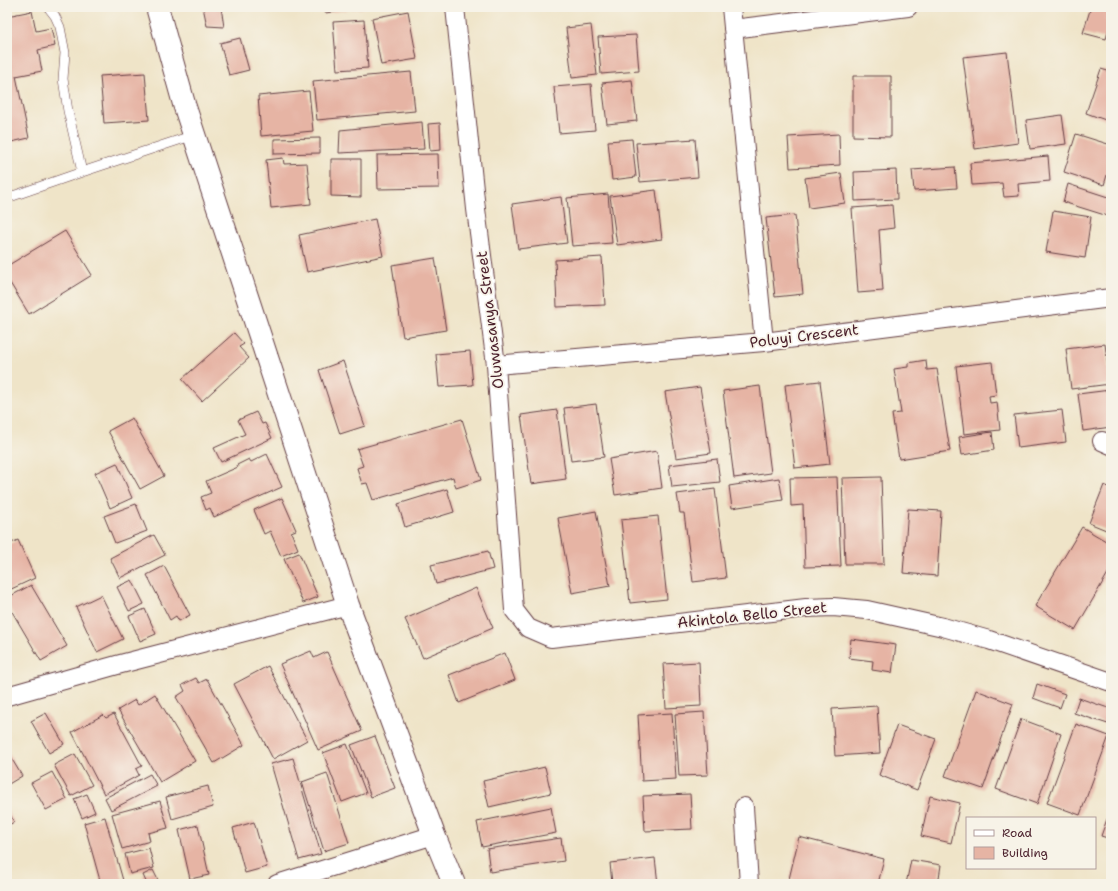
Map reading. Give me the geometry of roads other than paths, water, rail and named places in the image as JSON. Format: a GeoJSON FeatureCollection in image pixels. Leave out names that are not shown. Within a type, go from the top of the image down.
{"type":"FeatureCollection","features":[{"type":"Feature","properties":{"kind":"street"},"geometry":{"type":"LineString","coordinates":[[157,7],[184,104],[348,605],[434,835],[454,884]]}},
{"type":"Feature","properties":{"kind":"street"},"geometry":{"type":"LineString","coordinates":[[172,7],[173,20],[195,100],[356,584],[444,829],[467,884]]}},
{"type":"Feature","properties":{"kind":"street","name":"Oluwasanya Street"},"geometry":{"type":"LineString","coordinates":[[455,7],[476,209],[496,364],[514,610],[528,628]]}},
{"type":"Feature","properties":{"kind":"street"},"geometry":{"type":"LineString","coordinates":[[731,7],[764,342]]}},
{"type":"Feature","properties":{"kind":"street"},"geometry":{"type":"LineString","coordinates":[[733,29],[908,7]]}},
{"type":"Feature","properties":{"kind":"street","name":"Poluyi Crescent"},"geometry":{"type":"LineString","coordinates":[[496,364],[764,342],[1111,298]]}},
{"type":"Feature","properties":{"kind":"street"},"geometry":{"type":"LineString","coordinates":[[7,696],[348,605]]}},
{"type":"Feature","properties":{"kind":"street","name":"Akintola Bello Street"},"geometry":{"type":"LineString","coordinates":[[528,628],[550,638],[806,608],[833,607],[867,610],[943,626],[1111,682]]}},
{"type":"Feature","properties":{"kind":"street"},"geometry":{"type":"LineString","coordinates":[[744,807],[749,884]]}},
{"type":"Feature","properties":{"kind":"street"},"geometry":{"type":"LineString","coordinates":[[277,884],[434,835]]}},
{"type":"Feature","properties":{"kind":"lane"},"geometry":{"type":"LineString","coordinates":[[48,7],[55,16],[60,28],[65,53],[63,79],[68,112],[82,172]]}},
{"type":"Feature","properties":{"kind":"lane"},"geometry":{"type":"LineString","coordinates":[[7,198],[194,135]]}}]}
